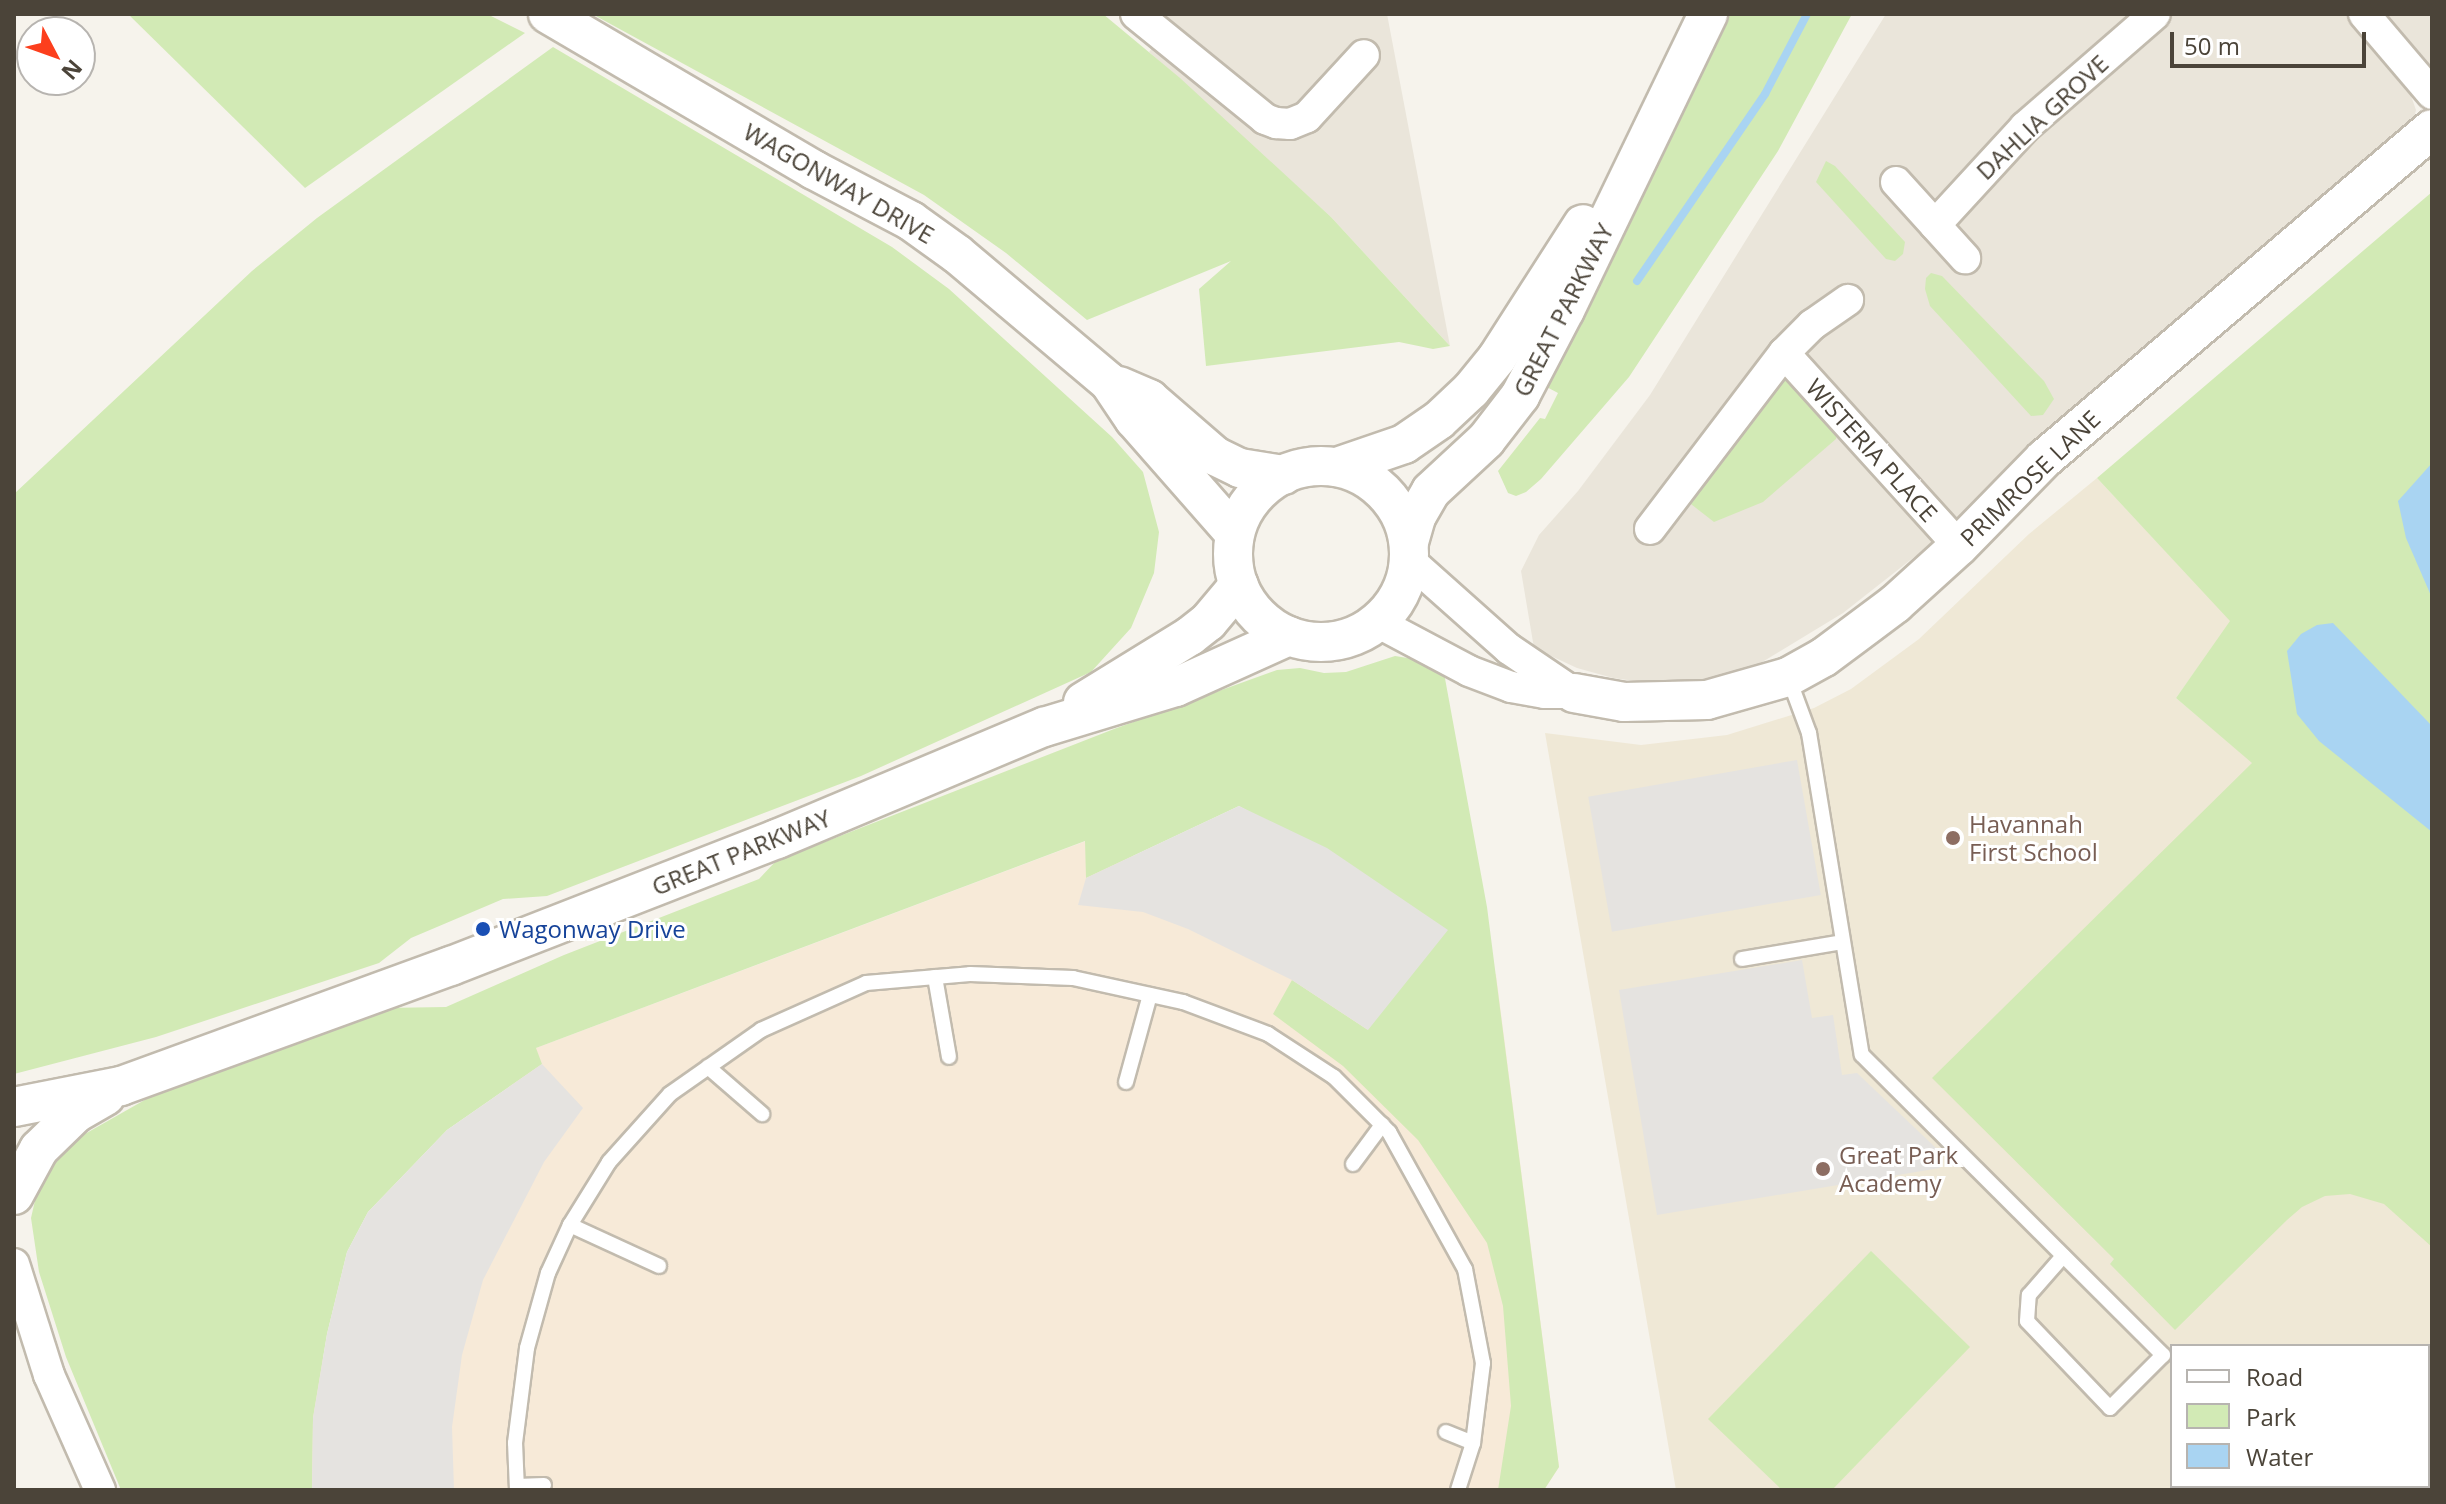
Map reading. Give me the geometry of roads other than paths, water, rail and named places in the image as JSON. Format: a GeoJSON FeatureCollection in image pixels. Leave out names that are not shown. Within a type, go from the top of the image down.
{"type":"FeatureCollection","features":[{"type":"Feature","properties":{"kind":"street","name":"WAGONWAY DRIVE"},"geometry":{"type":"LineString","coordinates":[[548,14],[814,170],[911,221],[957,254],[1109,382],[1134,419],[1234,533]]}},
{"type":"Feature","properties":{"kind":"street"},"geometry":{"type":"LineString","coordinates":[[1136,14],[1265,119],[1276,123],[1290,124],[1307,117],[1364,55]]}},
{"type":"Feature","properties":{"kind":"street","name":"GREAT PARKWAY"},"geometry":{"type":"LineString","coordinates":[[1688,56],[1538,296],[1471,390],[1439,420],[1404,444],[1337,467],[1319,466],[1283,475],[1253,498],[1234,533],[1234,567],[1239,585],[1259,616],[1289,636],[1307,641],[1335,641],[1361,632],[1377,622],[1399,594],[1416,517],[1431,491],[1486,440],[1520,396],[1688,56],[1708,14]]}},
{"type":"Feature","properties":{"kind":"street","name":"DAHLIA GROVE"},"geometry":{"type":"LineString","coordinates":[[1935,225],[2025,127],[2155,14]]}},
{"type":"Feature","properties":{"kind":"street"},"geometry":{"type":"LineString","coordinates":[[2364,14],[2432,94]]}},
{"type":"Feature","properties":{"kind":"street","name":"PRIMROSE LANE"},"geometry":{"type":"LineString","coordinates":[[1377,622],[1469,671],[1511,687],[1544,693],[1574,693],[1624,702],[1685,702],[1737,693],[1788,677],[1859,632],[1959,546],[2044,459],[2432,129]]}},
{"type":"Feature","properties":{"kind":"street"},"geometry":{"type":"LineString","coordinates":[[1896,182],[1965,258]]}},
{"type":"Feature","properties":{"kind":"street"},"geometry":{"type":"LineString","coordinates":[[1650,529],[1682,462],[1812,325],[1848,300]]}},
{"type":"Feature","properties":{"kind":"street","name":"WISTERIA PLACE"},"geometry":{"type":"LineString","coordinates":[[1784,353],[1959,546]]}},
{"type":"Feature","properties":{"kind":"street","name":"WAGONWAY DRIVE"},"geometry":{"type":"LineString","coordinates":[[1109,382],[1149,399],[1215,456],[1240,468],[1283,475]]}},
{"type":"Feature","properties":{"kind":"street"},"geometry":{"type":"LineString","coordinates":[[1337,467],[1356,473],[1385,494],[1397,508],[1409,551]]}},
{"type":"Feature","properties":{"kind":"street","name":"PRIMROSE LANE"},"geometry":{"type":"LineString","coordinates":[[1409,551],[1509,649],[1574,693]]}},
{"type":"Feature","properties":{"kind":"street","name":"GREAT PARKWAY"},"geometry":{"type":"LineString","coordinates":[[1044,727],[1190,636],[1220,609],[1239,585]]}},
{"type":"Feature","properties":{"kind":"street","name":"GREAT PARKWAY"},"geometry":{"type":"LineString","coordinates":[[14,1107],[121,1086],[481,955],[777,839],[1044,727],[1176,687],[1289,636]]}},
{"type":"Feature","properties":{"kind":"street","name":"GREAT PARKWAY"},"geometry":{"type":"LineString","coordinates":[[14,1195],[39,1149],[76,1113],[121,1086]]}},
{"type":"Feature","properties":{"kind":"street"},"geometry":{"type":"LineString","coordinates":[[14,1264],[49,1375],[100,1490]]}},
{"type":"Feature","properties":{"kind":"street"},"geometry":{"type":"LineString","coordinates":[[14,1341],[49,1375]]}},
{"type":"Feature","properties":{"kind":"lane"},"geometry":{"type":"LineString","coordinates":[[1788,677],[1809,733],[1862,1055],[2163,1355],[2110,1408],[2027,1321],[2029,1295],[2063,1256]]}},
{"type":"Feature","properties":{"kind":"lane"},"geometry":{"type":"LineString","coordinates":[[1742,959],[1843,942]]}},
{"type":"Feature","properties":{"kind":"lane"},"geometry":{"type":"LineString","coordinates":[[544,1485],[517,1488],[515,1443],[527,1348],[548,1273],[570,1225],[609,1162],[670,1094],[761,1030],[866,983],[970,974],[1073,978],[1183,1002],[1268,1034],[1334,1077],[1382,1125],[1420,1185],[1465,1269],[1483,1363],[1473,1443],[1458,1490]]}},
{"type":"Feature","properties":{"kind":"lane"},"geometry":{"type":"LineString","coordinates":[[935,977],[949,1057]]}},
{"type":"Feature","properties":{"kind":"lane"},"geometry":{"type":"LineString","coordinates":[[1126,1082],[1150,995]]}},
{"type":"Feature","properties":{"kind":"lane"},"geometry":{"type":"LineString","coordinates":[[708,1067],[762,1114]]}},
{"type":"Feature","properties":{"kind":"lane"},"geometry":{"type":"LineString","coordinates":[[1353,1164],[1382,1125]]}},
{"type":"Feature","properties":{"kind":"lane"},"geometry":{"type":"LineString","coordinates":[[570,1225],[659,1266]]}},
{"type":"Feature","properties":{"kind":"lane"},"geometry":{"type":"LineString","coordinates":[[1446,1432],[1473,1443]]}},
{"type":"Feature","properties":{"kind":"water"},"geometry":{"type":"Polygon","coordinates":[[[2432,463],[2432,598],[2406,538],[2398,501],[2432,463]]]}},
{"type":"Feature","properties":{"kind":"water"},"geometry":{"type":"Polygon","coordinates":[[[2333,623],[2432,726],[2432,832],[2319,741],[2297,714],[2287,651],[2301,634],[2317,625],[2333,623]]]}},
{"type":"Feature","properties":{"kind":"waterway"},"geometry":{"type":"LineString","coordinates":[[1637,281],[1765,94],[1807,14]]}},
{"type":"Feature","properties":{"kind":"place","name":"Havannah First School"},"geometry":{"type":"Point","coordinates":[1953,838]}},
{"type":"Feature","properties":{"kind":"place","name":"Wagonway Drive"},"geometry":{"type":"Point","coordinates":[483,929]}},
{"type":"Feature","properties":{"kind":"place","name":"Great Park Academy"},"geometry":{"type":"Point","coordinates":[1823,1169]}}]}
